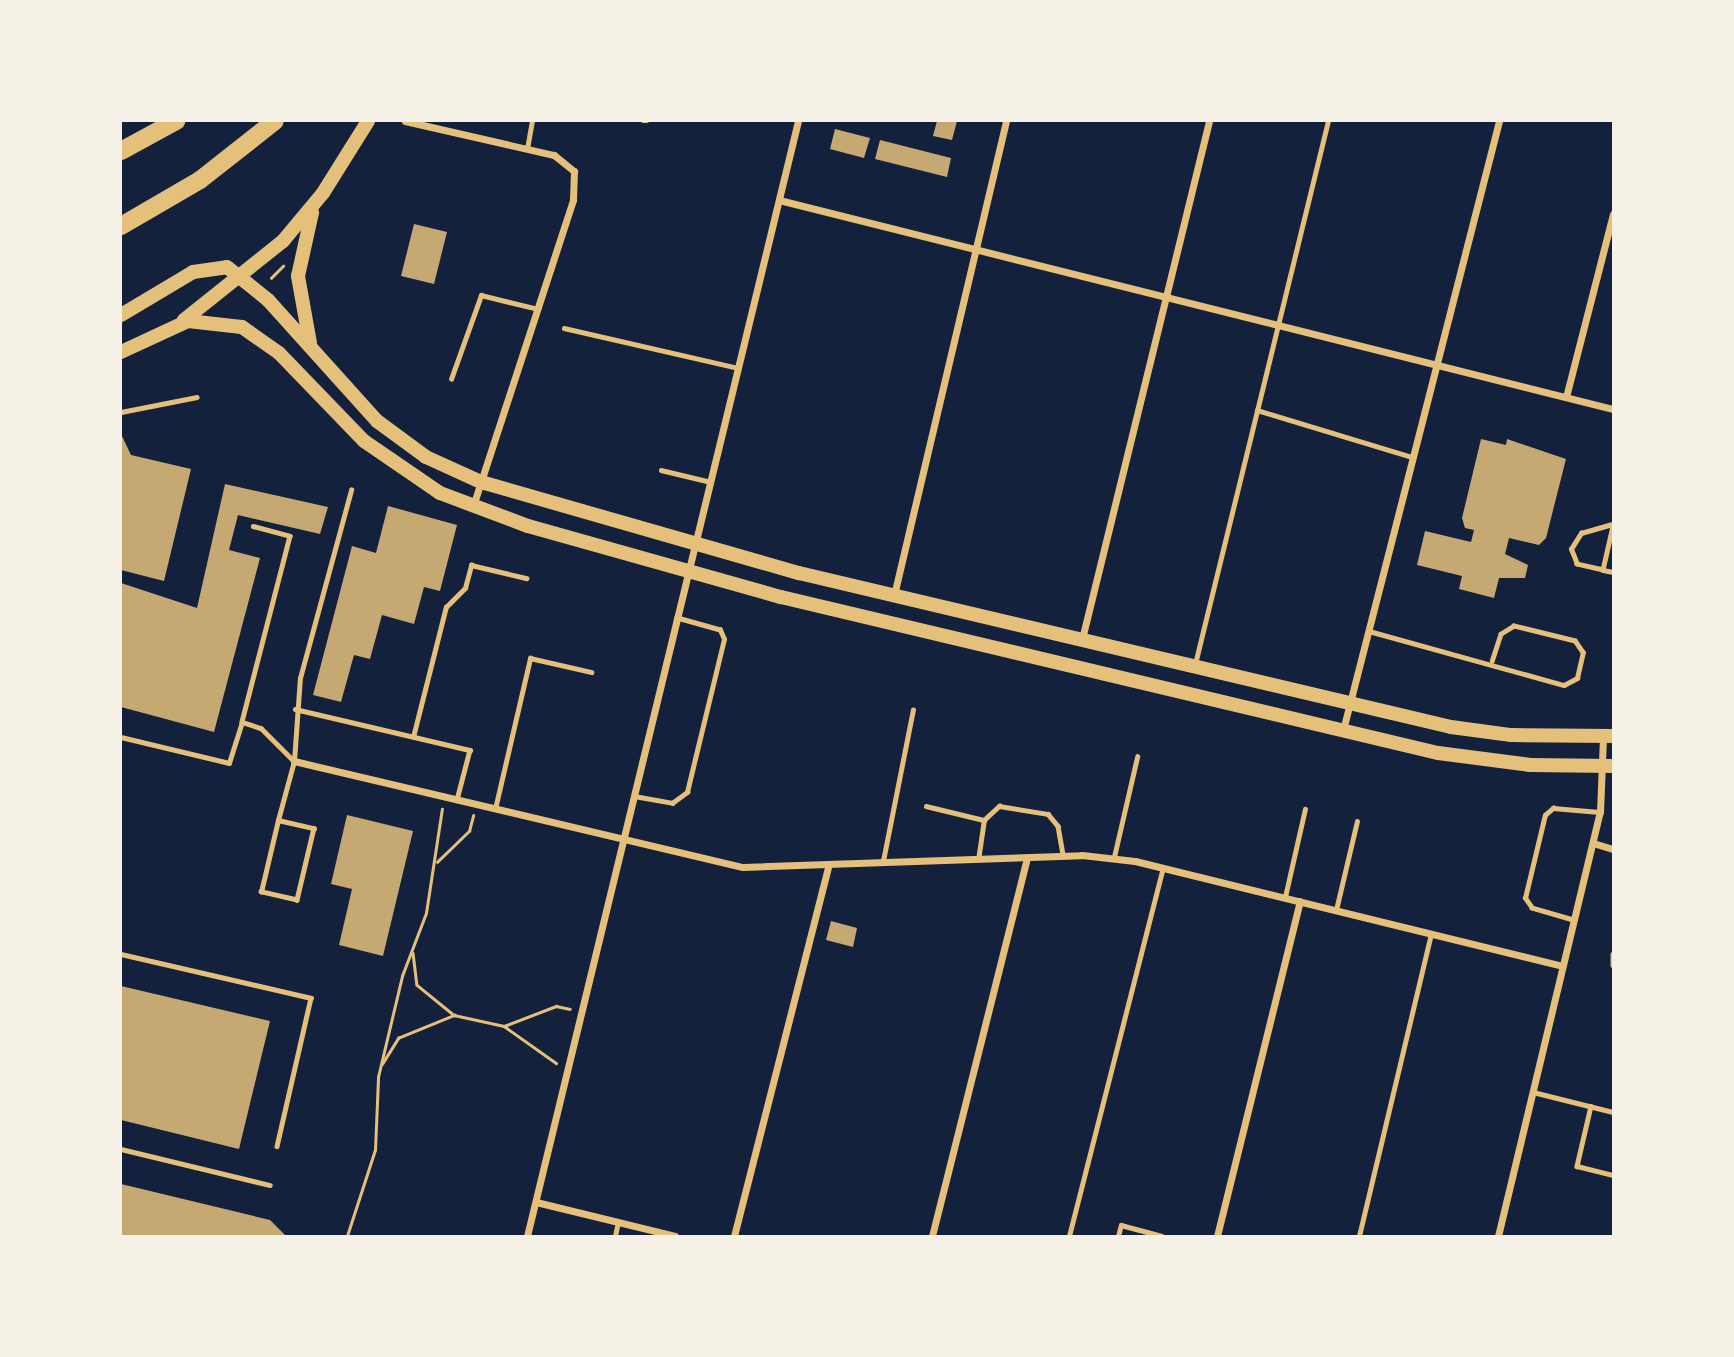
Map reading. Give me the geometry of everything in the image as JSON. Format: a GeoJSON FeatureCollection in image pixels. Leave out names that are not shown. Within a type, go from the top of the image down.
{"type":"FeatureCollection","features":[{"type":"Feature","properties":{"kind":"highway"},"geometry":{"type":"LineString","coordinates":[[121,151],[176,121]]}},
{"type":"Feature","properties":{"kind":"highway"},"geometry":{"type":"LineString","coordinates":[[121,226],[200,180],[275,121]]}},
{"type":"Feature","properties":{"kind":"main road"},"geometry":{"type":"LineString","coordinates":[[316,357],[298,276],[307,226],[323,193],[368,121]]}},
{"type":"Feature","properties":{"kind":"main road"},"geometry":{"type":"LineString","coordinates":[[121,352],[180,323],[244,277],[323,193]]}},
{"type":"Feature","properties":{"kind":"main road"},"geometry":{"type":"LineString","coordinates":[[121,315],[202,268],[227,267],[244,277],[316,357],[401,440],[481,482],[695,544],[894,595],[1350,703],[1481,732],[1608,736]]}},
{"type":"Feature","properties":{"kind":"main road"},"geometry":{"type":"LineString","coordinates":[[180,323],[224,321],[256,334],[379,454],[473,507],[689,571],[1343,731],[1468,759],[1609,766]]}},
{"type":"Feature","properties":{"kind":"street"},"geometry":{"type":"LineString","coordinates":[[405,121],[563,158],[574,171],[575,186],[473,507]]}},
{"type":"Feature","properties":{"kind":"street"},"geometry":{"type":"LineString","coordinates":[[527,1236],[798,121]]}},
{"type":"Feature","properties":{"kind":"street"},"geometry":{"type":"LineString","coordinates":[[894,595],[1006,121]]}},
{"type":"Feature","properties":{"kind":"street"},"geometry":{"type":"LineString","coordinates":[[1082,639],[1209,121]]}},
{"type":"Feature","properties":{"kind":"street"},"geometry":{"type":"LineString","coordinates":[[1343,731],[1499,121]]}},
{"type":"Feature","properties":{"kind":"street"},"geometry":{"type":"LineString","coordinates":[[779,200],[1613,409]]}},
{"type":"Feature","properties":{"kind":"street"},"geometry":{"type":"LineString","coordinates":[[1566,397],[1613,214]]}},
{"type":"Feature","properties":{"kind":"street"},"geometry":{"type":"LineString","coordinates":[[1498,1236],[1600,813],[1609,766],[1608,736]]}},
{"type":"Feature","properties":{"kind":"street"},"geometry":{"type":"LineString","coordinates":[[294,761],[623,842],[743,867],[828,868],[1064,856],[1114,857],[1562,966]]}},
{"type":"Feature","properties":{"kind":"street"},"geometry":{"type":"LineString","coordinates":[[1593,844],[1613,849]]}},
{"type":"Feature","properties":{"kind":"street"},"geometry":{"type":"LineString","coordinates":[[932,1236],[1027,859]]}},
{"type":"Feature","properties":{"kind":"street"},"geometry":{"type":"LineString","coordinates":[[734,1236],[828,868]]}},
{"type":"Feature","properties":{"kind":"street"},"geometry":{"type":"LineString","coordinates":[[1217,1236],[1300,901]]}},
{"type":"Feature","properties":{"kind":"street"},"geometry":{"type":"LineString","coordinates":[[536,1202],[675,1236]]}},
{"type":"Feature","properties":{"kind":"lane"},"geometry":{"type":"LineString","coordinates":[[527,149],[532,121]]}},
{"type":"Feature","properties":{"kind":"lane"},"geometry":{"type":"LineString","coordinates":[[1194,666],[1328,121]]}},
{"type":"Feature","properties":{"kind":"lane"},"geometry":{"type":"LineString","coordinates":[[451,379],[481,295],[538,309]]}},
{"type":"Feature","properties":{"kind":"lane"},"geometry":{"type":"LineString","coordinates":[[564,328],[738,368]]}},
{"type":"Feature","properties":{"kind":"lane"},"geometry":{"type":"LineString","coordinates":[[121,412],[197,397]]}},
{"type":"Feature","properties":{"kind":"lane"},"geometry":{"type":"LineString","coordinates":[[1256,410],[1413,457]]}},
{"type":"Feature","properties":{"kind":"lane"},"geometry":{"type":"LineString","coordinates":[[662,470],[710,482]]}},
{"type":"Feature","properties":{"kind":"lane"},"geometry":{"type":"LineString","coordinates":[[278,820],[314,828],[298,900],[261,891],[278,820],[294,761],[295,709],[351,490]]}},
{"type":"Feature","properties":{"kind":"lane"},"geometry":{"type":"LineString","coordinates":[[1603,570],[1613,525],[1581,533],[1571,549],[1577,564],[1603,570],[1613,572]]}},
{"type":"Feature","properties":{"kind":"lane"},"geometry":{"type":"LineString","coordinates":[[121,737],[229,763],[290,536],[253,526]]}},
{"type":"Feature","properties":{"kind":"lane"},"geometry":{"type":"LineString","coordinates":[[413,737],[446,607],[465,588],[471,565],[526,579]]}},
{"type":"Feature","properties":{"kind":"lane"},"geometry":{"type":"LineString","coordinates":[[634,796],[681,802],[724,639],[720,630],[677,618]]}},
{"type":"Feature","properties":{"kind":"lane"},"geometry":{"type":"LineString","coordinates":[[1368,631],[1492,661],[1502,670],[1564,685],[1577,678],[1583,653],[1575,641],[1514,626],[1501,634],[1492,661]]}},
{"type":"Feature","properties":{"kind":"lane"},"geometry":{"type":"LineString","coordinates":[[495,810],[530,658],[591,672]]}},
{"type":"Feature","properties":{"kind":"lane"},"geometry":{"type":"LineString","coordinates":[[295,709],[470,750],[457,801]]}},
{"type":"Feature","properties":{"kind":"lane"},"geometry":{"type":"LineString","coordinates":[[883,866],[913,710]]}},
{"type":"Feature","properties":{"kind":"lane"},"geometry":{"type":"LineString","coordinates":[[242,722],[261,728],[294,761]]}},
{"type":"Feature","properties":{"kind":"lane"},"geometry":{"type":"LineString","coordinates":[[1114,857],[1137,757]]}},
{"type":"Feature","properties":{"kind":"lane"},"geometry":{"type":"LineString","coordinates":[[926,806],[984,820]]}},
{"type":"Feature","properties":{"kind":"lane"},"geometry":{"type":"LineString","coordinates":[[978,861],[984,820],[999,806],[1048,814],[1058,826],[1064,856]]}},
{"type":"Feature","properties":{"kind":"lane"},"geometry":{"type":"LineString","coordinates":[[1574,921],[1532,908],[1525,898],[1545,815],[1553,808],[1600,813]]}},
{"type":"Feature","properties":{"kind":"lane"},"geometry":{"type":"LineString","coordinates":[[1284,897],[1305,810]]}},
{"type":"Feature","properties":{"kind":"lane"},"geometry":{"type":"LineString","coordinates":[[1336,910],[1357,821]]}},
{"type":"Feature","properties":{"kind":"lane"},"geometry":{"type":"LineString","coordinates":[[1069,1236],[1163,867]]}},
{"type":"Feature","properties":{"kind":"lane"},"geometry":{"type":"LineString","coordinates":[[1359,1236],[1431,934]]}},
{"type":"Feature","properties":{"kind":"lane"},"geometry":{"type":"LineString","coordinates":[[121,954],[311,998],[277,1146]]}},
{"type":"Feature","properties":{"kind":"lane"},"geometry":{"type":"LineString","coordinates":[[1613,954],[1613,965]]}},
{"type":"Feature","properties":{"kind":"lane"},"geometry":{"type":"LineString","coordinates":[[1533,1092],[1613,1112]]}},
{"type":"Feature","properties":{"kind":"lane"},"geometry":{"type":"LineString","coordinates":[[1591,1106],[1577,1166],[1613,1175]]}},
{"type":"Feature","properties":{"kind":"lane"},"geometry":{"type":"LineString","coordinates":[[121,1149],[270,1185]]}},
{"type":"Feature","properties":{"kind":"lane"},"geometry":{"type":"LineString","coordinates":[[615,1236],[618,1222]]}},
{"type":"Feature","properties":{"kind":"lane"},"geometry":{"type":"LineString","coordinates":[[1118,1236],[1121,1226],[1162,1236]]}},
{"type":"Feature","properties":{"kind":"path"},"geometry":{"type":"LineString","coordinates":[[271,278],[286,263]]}},
{"type":"Feature","properties":{"kind":"path"},"geometry":{"type":"LineString","coordinates":[[348,1236],[379,1130],[379,1070],[437,862],[445,798]]}},
{"type":"Feature","properties":{"kind":"path"},"geometry":{"type":"LineString","coordinates":[[437,862],[469,831],[475,806]]}},
{"type":"Feature","properties":{"kind":"path"},"geometry":{"type":"LineString","coordinates":[[413,948],[417,985],[454,1015],[504,1026],[550,1062],[569,1066]]}},
{"type":"Feature","properties":{"kind":"path"},"geometry":{"type":"LineString","coordinates":[[504,1026],[556,1006],[582,1012]]}},
{"type":"Feature","properties":{"kind":"path"},"geometry":{"type":"LineString","coordinates":[[379,1070],[398,1038],[454,1015]]}},
{"type":"Feature","properties":{"kind":"building"},"geometry":{"type":"Polygon","coordinates":[[[937,121],[957,121],[952,140],[933,136],[937,121]]]}},
{"type":"Feature","properties":{"kind":"building"},"geometry":{"type":"Polygon","coordinates":[[[835,129],[870,138],[864,158],[830,149],[835,129]]]}},
{"type":"Feature","properties":{"kind":"building"},"geometry":{"type":"Polygon","coordinates":[[[880,140],[951,158],[947,177],[875,159],[880,140]]]}},
{"type":"Feature","properties":{"kind":"building"},"geometry":{"type":"Polygon","coordinates":[[[414,224],[447,232],[434,284],[401,276],[414,224]]]}},
{"type":"Feature","properties":{"kind":"building"},"geometry":{"type":"Polygon","coordinates":[[[121,434],[131,455],[191,469],[164,581],[121,570],[121,434]]]}},
{"type":"Feature","properties":{"kind":"building"},"geometry":{"type":"Polygon","coordinates":[[[1481,439],[1506,445],[1507,439],[1566,459],[1546,538],[1539,545],[1509,538],[1505,554],[1528,565],[1525,578],[1499,578],[1494,598],[1459,589],[1462,576],[1417,565],[1425,531],[1471,542],[1474,530],[1465,528],[1462,518],[1481,439]]]}},
{"type":"Feature","properties":{"kind":"building"},"geometry":{"type":"Polygon","coordinates":[[[225,484],[328,507],[320,534],[238,515],[229,550],[260,558],[214,732],[121,707],[121,583],[197,608],[225,484]]]}},
{"type":"Feature","properties":{"kind":"building"},"geometry":{"type":"Polygon","coordinates":[[[388,506],[457,525],[440,591],[424,587],[414,624],[382,615],[370,659],[354,655],[341,702],[313,695],[352,546],[376,553],[388,506]]]}},
{"type":"Feature","properties":{"kind":"building"},"geometry":{"type":"Polygon","coordinates":[[[347,815],[413,831],[383,956],[339,945],[352,889],[331,884],[347,815]]]}},
{"type":"Feature","properties":{"kind":"building"},"geometry":{"type":"Polygon","coordinates":[[[831,921],[857,928],[853,947],[826,940],[831,921]]]}},
{"type":"Feature","properties":{"kind":"building"},"geometry":{"type":"Polygon","coordinates":[[[121,986],[270,1021],[239,1149],[121,1120],[121,986]]]}},
{"type":"Feature","properties":{"kind":"building"},"geometry":{"type":"Polygon","coordinates":[[[121,1184],[270,1220],[286,1236],[121,1236],[121,1184]]]}}]}
